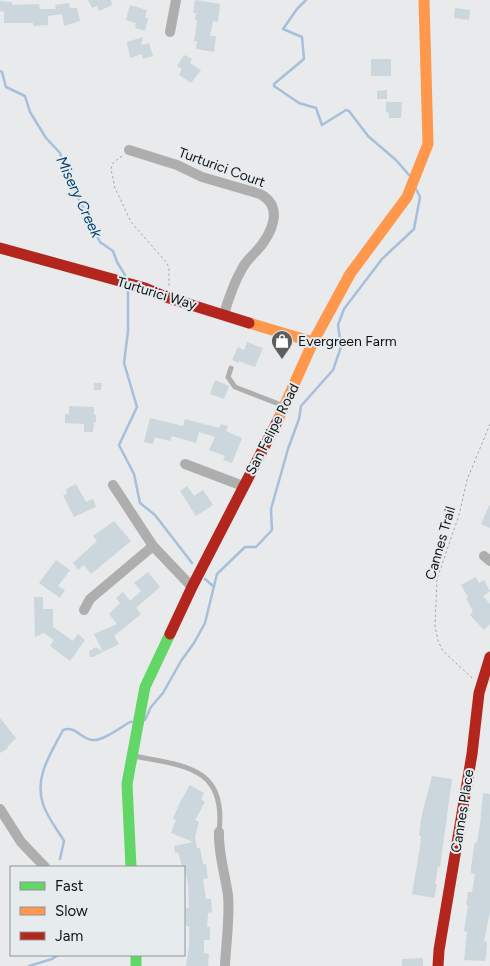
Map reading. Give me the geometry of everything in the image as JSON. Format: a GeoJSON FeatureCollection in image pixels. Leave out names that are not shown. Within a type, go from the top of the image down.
{"type":"FeatureCollection","features":[{"type":"Feature","properties":{"kind":"street"},"geometry":{"type":"LineString","coordinates":[[170,32],[176,0]]}},
{"type":"Feature","properties":{"kind":"street","name":"San Felipe Road"},"geometry":{"type":"LineString","coordinates":[[131,866],[126,784],[145,687],[192,587],[285,406],[313,342],[350,274],[407,197],[428,144],[424,0]]}},
{"type":"Feature","properties":{"kind":"street","name":"Turturici Court"},"geometry":{"type":"LineString","coordinates":[[129,150],[178,165],[202,177],[260,194],[273,205],[274,212],[268,234],[240,272],[230,293],[224,314]]}},
{"type":"Feature","properties":{"kind":"street","name":"Turturici Way"},"geometry":{"type":"LineString","coordinates":[[0,248],[145,288],[166,297],[313,342]]}},
{"type":"Feature","properties":{"kind":"street"},"geometry":{"type":"LineString","coordinates":[[185,464],[243,486]]}},
{"type":"Feature","properties":{"kind":"street"},"geometry":{"type":"LineString","coordinates":[[113,485],[153,546],[192,587]]}},
{"type":"Feature","properties":{"kind":"street"},"geometry":{"type":"LineString","coordinates":[[84,610],[90,599],[153,546]]}},
{"type":"Feature","properties":{"kind":"street","name":"Cannes Place"},"geometry":{"type":"LineString","coordinates":[[438,966],[439,950],[472,754],[475,714],[481,684],[490,657]]}},
{"type":"Feature","properties":{"kind":"street"},"geometry":{"type":"LineString","coordinates":[[0,809],[22,842],[43,865]]}},
{"type":"Feature","properties":{"kind":"street"},"geometry":{"type":"LineString","coordinates":[[218,832],[228,900],[225,966]]}},
{"type":"Feature","properties":{"kind":"lane"},"geometry":{"type":"LineString","coordinates":[[231,368],[228,377],[235,387],[285,406]]}},
{"type":"Feature","properties":{"kind":"lane"},"geometry":{"type":"LineString","coordinates":[[132,755],[189,768],[208,779],[217,795],[220,814],[218,832]]}},
{"type":"Feature","properties":{"kind":"path"},"geometry":{"type":"LineString","coordinates":[[129,150],[113,164],[111,169],[115,188],[131,222],[167,263],[169,277],[166,297]]}},
{"type":"Feature","properties":{"kind":"path","name":"Cannes Trail"},"geometry":{"type":"LineString","coordinates":[[481,684],[474,681],[443,651],[438,641],[435,626],[437,579],[459,515],[467,480],[490,424]]}},
{"type":"Feature","properties":{"kind":"building"},"geometry":{"type":"Polygon","coordinates":[[[88,0],[111,0],[112,5],[99,11],[97,6],[92,8],[88,0]]]}},
{"type":"Feature","properties":{"kind":"building"},"geometry":{"type":"Polygon","coordinates":[[[195,0],[220,4],[218,22],[213,21],[210,36],[216,36],[214,52],[196,49],[197,41],[194,41],[197,21],[195,20],[196,13],[193,13],[195,0]]]}},
{"type":"Feature","properties":{"kind":"building"},"geometry":{"type":"Polygon","coordinates":[[[0,1],[12,2],[12,5],[39,4],[40,9],[56,9],[55,5],[69,3],[70,8],[77,8],[80,21],[64,26],[62,14],[48,16],[48,25],[33,26],[33,23],[4,23],[4,12],[0,11],[0,1]]]}},
{"type":"Feature","properties":{"kind":"building"},"geometry":{"type":"Polygon","coordinates":[[[130,5],[147,10],[145,18],[148,18],[145,31],[135,28],[136,23],[126,20],[130,5]]]}},
{"type":"Feature","properties":{"kind":"building"},"geometry":{"type":"Polygon","coordinates":[[[455,8],[470,10],[469,20],[454,18],[455,8]]]}},
{"type":"Feature","properties":{"kind":"building"},"geometry":{"type":"Polygon","coordinates":[[[143,37],[141,45],[149,43],[153,56],[143,59],[142,54],[130,58],[127,42],[143,37]]]}},
{"type":"Feature","properties":{"kind":"building"},"geometry":{"type":"Polygon","coordinates":[[[184,55],[192,59],[190,63],[201,70],[191,83],[179,75],[182,69],[177,66],[184,55]]]}},
{"type":"Feature","properties":{"kind":"building"},"geometry":{"type":"Polygon","coordinates":[[[371,59],[391,59],[391,76],[371,76],[371,59]]]}},
{"type":"Feature","properties":{"kind":"building"},"geometry":{"type":"Polygon","coordinates":[[[387,90],[387,99],[377,99],[377,91],[387,90]]]}},
{"type":"Feature","properties":{"kind":"building"},"geometry":{"type":"Polygon","coordinates":[[[386,102],[402,102],[401,118],[389,118],[389,113],[386,112],[386,102]]]}},
{"type":"Feature","properties":{"kind":"building"},"geometry":{"type":"Polygon","coordinates":[[[247,342],[263,348],[255,367],[232,360],[238,347],[244,350],[247,342]]]}},
{"type":"Feature","properties":{"kind":"building"},"geometry":{"type":"Polygon","coordinates":[[[215,380],[229,386],[224,399],[210,394],[215,380]]]}},
{"type":"Feature","properties":{"kind":"building"},"geometry":{"type":"Polygon","coordinates":[[[94,383],[102,383],[101,390],[94,390],[94,383]]]}},
{"type":"Feature","properties":{"kind":"building"},"geometry":{"type":"Polygon","coordinates":[[[69,406],[94,407],[96,422],[94,422],[93,432],[84,432],[84,424],[65,423],[65,414],[69,414],[69,406]]]}},
{"type":"Feature","properties":{"kind":"building"},"geometry":{"type":"Polygon","coordinates":[[[150,418],[183,426],[185,419],[219,428],[221,424],[228,426],[226,431],[242,438],[232,463],[223,460],[225,456],[209,450],[215,437],[199,432],[196,443],[172,436],[170,441],[155,437],[153,444],[144,442],[150,418]]]}},
{"type":"Feature","properties":{"kind":"building"},"geometry":{"type":"Polygon","coordinates":[[[76,484],[86,502],[93,499],[96,507],[74,517],[63,495],[67,494],[68,488],[76,484]]]}},
{"type":"Feature","properties":{"kind":"building"},"geometry":{"type":"Polygon","coordinates":[[[187,486],[194,496],[203,490],[213,505],[196,516],[180,491],[187,486]]]}},
{"type":"Feature","properties":{"kind":"building"},"geometry":{"type":"Polygon","coordinates":[[[490,504],[490,528],[481,524],[490,504]]]}},
{"type":"Feature","properties":{"kind":"building"},"geometry":{"type":"Polygon","coordinates":[[[114,521],[131,541],[91,574],[84,565],[78,570],[73,563],[97,541],[93,536],[114,521]]]}},
{"type":"Feature","properties":{"kind":"building"},"geometry":{"type":"Polygon","coordinates":[[[56,560],[70,570],[58,586],[65,590],[60,598],[39,583],[56,560]]]}},
{"type":"Feature","properties":{"kind":"building"},"geometry":{"type":"Polygon","coordinates":[[[148,572],[160,587],[136,608],[141,614],[114,636],[119,644],[103,652],[94,634],[117,624],[109,614],[120,603],[116,598],[123,592],[130,601],[141,591],[134,583],[148,572]]]}},
{"type":"Feature","properties":{"kind":"building"},"geometry":{"type":"Polygon","coordinates":[[[476,577],[479,583],[484,580],[490,591],[483,596],[490,604],[490,624],[484,630],[470,615],[473,611],[461,585],[476,577]]]}},
{"type":"Feature","properties":{"kind":"building"},"geometry":{"type":"Polygon","coordinates":[[[34,597],[43,597],[43,609],[53,609],[53,627],[73,641],[78,634],[85,640],[70,661],[50,646],[54,640],[44,633],[35,637],[34,597]]]}},
{"type":"Feature","properties":{"kind":"building"},"geometry":{"type":"Polygon","coordinates":[[[96,647],[103,652],[90,657],[89,651],[96,647]]]}},
{"type":"Feature","properties":{"kind":"building"},"geometry":{"type":"Polygon","coordinates":[[[0,718],[16,738],[8,748],[0,753],[0,718]]]}},
{"type":"Feature","properties":{"kind":"building"},"geometry":{"type":"Polygon","coordinates":[[[432,776],[452,779],[434,898],[412,894],[421,841],[421,836],[419,835],[422,814],[432,776]]]}},
{"type":"Feature","properties":{"kind":"building"},"geometry":{"type":"Polygon","coordinates":[[[190,785],[204,793],[201,799],[205,802],[195,820],[199,822],[195,837],[197,848],[200,848],[203,864],[206,864],[208,878],[203,879],[206,899],[211,899],[212,912],[208,913],[207,927],[210,927],[210,940],[204,940],[204,953],[209,954],[208,966],[186,966],[189,946],[189,926],[186,926],[186,908],[189,908],[188,884],[185,866],[182,866],[178,852],[175,853],[174,846],[193,842],[171,833],[176,820],[173,819],[190,785]]]}},
{"type":"Feature","properties":{"kind":"building"},"geometry":{"type":"Polygon","coordinates":[[[483,793],[490,794],[490,912],[484,941],[487,942],[486,955],[485,961],[464,960],[467,932],[464,931],[468,905],[466,905],[468,892],[472,892],[475,874],[471,873],[471,868],[475,842],[477,843],[483,793]]]}},
{"type":"Feature","properties":{"kind":"building"},"geometry":{"type":"Polygon","coordinates":[[[423,958],[423,966],[402,966],[402,959],[423,958]]]}},
{"type":"Feature","properties":{"kind":"waterway"},"geometry":{"type":"LineString","coordinates":[[306,0],[283,29],[302,37],[304,59],[274,86],[299,103],[316,108],[322,125],[346,110],[349,111],[368,136],[396,160],[409,175]]}},
{"type":"Feature","properties":{"kind":"waterway","name":"Misery Creek"},"geometry":{"type":"LineString","coordinates":[[0,71],[2,72],[6,87],[25,96],[30,112],[46,138],[60,153],[68,177],[100,242],[113,251],[125,275]]}},
{"type":"Feature","properties":{"kind":"waterway"},"geometry":{"type":"LineString","coordinates":[[145,720],[151,707],[163,693],[205,623],[217,574],[245,547],[256,547],[272,530],[271,509],[288,449],[299,419],[301,406],[333,370],[341,347],[338,325],[344,309],[382,259],[414,229],[420,197],[416,189]]}},
{"type":"Feature","properties":{"kind":"waterway","name":"Misery Creek"},"geometry":{"type":"LineString","coordinates":[[128,292],[128,331],[124,363],[137,407],[119,445],[134,474],[140,503],[155,515],[192,563]]}},
{"type":"Feature","properties":{"kind":"waterway","name":"Misery Creek"},"geometry":{"type":"LineString","coordinates":[[205,579],[213,586]]}},
{"type":"Feature","properties":{"kind":"waterway"},"geometry":{"type":"LineString","coordinates":[[60,859],[64,841],[45,809],[41,794],[41,784],[42,775],[49,756],[63,730],[71,729],[85,738],[97,740],[130,722],[135,722]]}},
{"type":"Feature","properties":{"kind":"waterway"},"geometry":{"type":"LineString","coordinates":[[29,966],[56,956]]}},
{"type":"Feature","properties":{"kind":"traffic: fast"},"geometry":{"type":"LineString","coordinates":[[131,866],[127,784],[145,687],[170,634]]}},
{"type":"Feature","properties":{"kind":"traffic: fast"},"geometry":{"type":"LineString","coordinates":[[136,956],[136,966]]}},
{"type":"Feature","properties":{"kind":"traffic: slow"},"geometry":{"type":"LineString","coordinates":[[278,420],[313,342],[350,274],[407,197],[428,144],[424,0]]}},
{"type":"Feature","properties":{"kind":"traffic: slow"},"geometry":{"type":"LineString","coordinates":[[249,323],[313,342]]}},
{"type":"Feature","properties":{"kind":"traffic: jam"},"geometry":{"type":"LineString","coordinates":[[0,248],[145,288],[166,297],[249,323]]}},
{"type":"Feature","properties":{"kind":"traffic: jam"},"geometry":{"type":"LineString","coordinates":[[170,634],[192,587],[278,420]]}},
{"type":"Feature","properties":{"kind":"traffic: jam"},"geometry":{"type":"LineString","coordinates":[[438,966],[439,950],[472,754],[479,693],[490,657]]}},
{"type":"Feature","properties":{"kind":"place","name":"Evergreen Farm"},"geometry":{"type":"Point","coordinates":[282,360]}}]}
